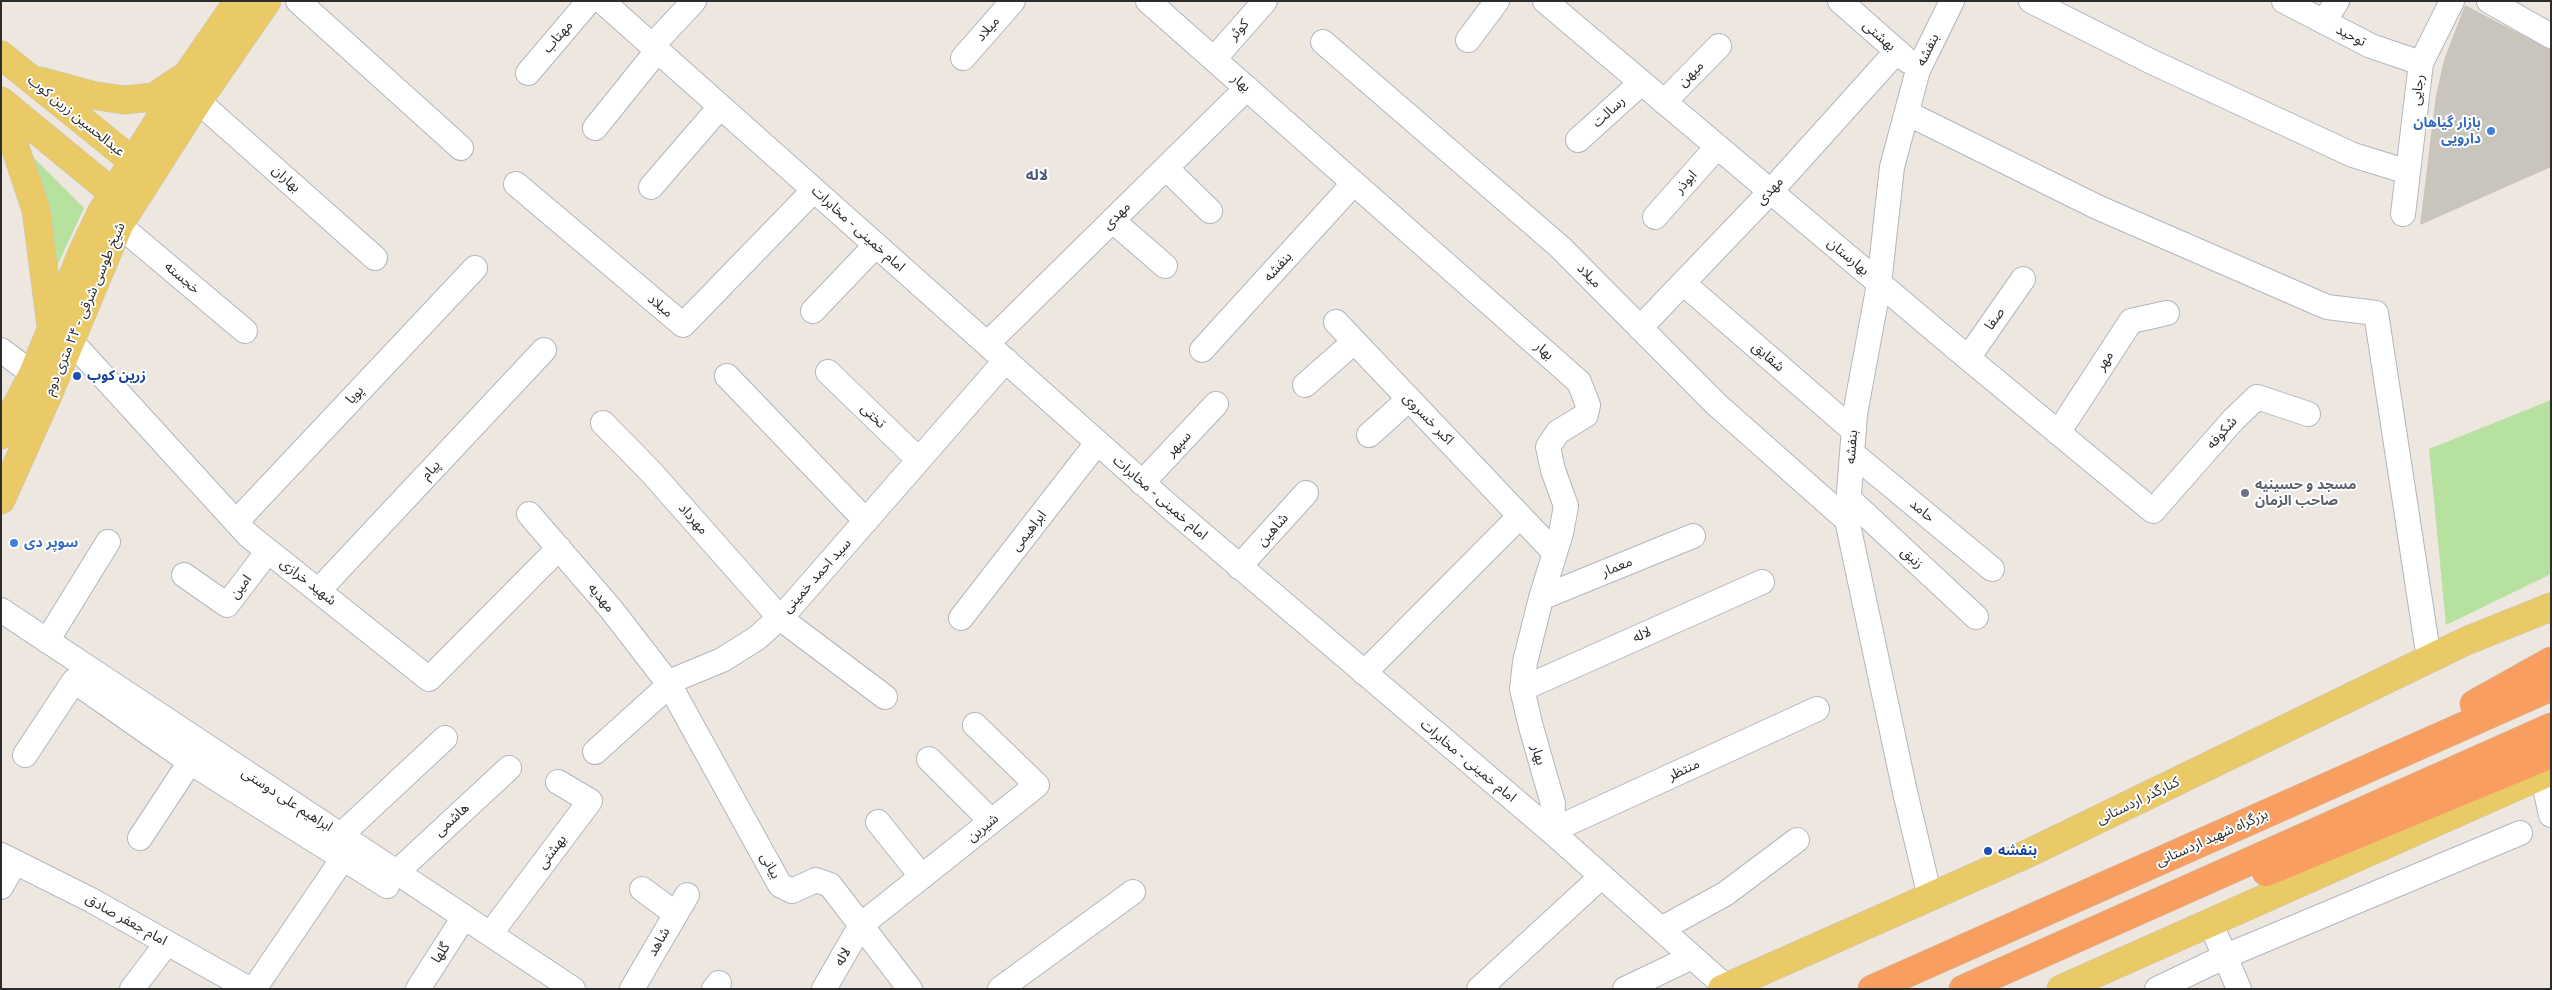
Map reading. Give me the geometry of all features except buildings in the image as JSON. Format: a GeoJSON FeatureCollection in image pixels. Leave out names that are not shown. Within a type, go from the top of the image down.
{"type":"FeatureCollection","features":[{"type":"Feature","properties":{"kind":"highway"},"geometry":{"type":"LineString","coordinates":[[2326,788],[2551,661]]}},
{"type":"Feature","properties":{"kind":"highway","name":"بزرگراه شهید اردستانی"},"geometry":{"type":"LineString","coordinates":[[1872,989],[2551,687]]}},
{"type":"Feature","properties":{"kind":"highway"},"geometry":{"type":"LineString","coordinates":[[1965,989],[2551,727]]}},
{"type":"Feature","properties":{"kind":"highway"},"geometry":{"type":"LineString","coordinates":[[1965,989],[2342,843],[2548,766]]}},
{"type":"Feature","properties":{"kind":"main road","name":"شیخ طوسی شرقی - ۲۴ متری دوم"},"geometry":{"type":"LineString","coordinates":[[142,169],[166,149],[267,1]]}},
{"type":"Feature","properties":{"kind":"main road","name":"شیخ طوسی شرقی - ۲۴ متری دوم"},"geometry":{"type":"LineString","coordinates":[[1,500],[61,335],[82,253],[142,169],[187,75],[232,3]]}},
{"type":"Feature","properties":{"kind":"main road","name":"عبدالحسین زرین کوب"},"geometry":{"type":"LineString","coordinates":[[1,54],[142,169]]}},
{"type":"Feature","properties":{"kind":"main road"},"geometry":{"type":"LineString","coordinates":[[30,79],[91,95],[124,100],[154,97],[187,75]]}},
{"type":"Feature","properties":{"kind":"main road"},"geometry":{"type":"LineString","coordinates":[[1,101],[123,197]]}},
{"type":"Feature","properties":{"kind":"main road"},"geometry":{"type":"LineString","coordinates":[[1,115],[14,144],[36,210],[61,335]]}},
{"type":"Feature","properties":{"kind":"main road","name":"شیخ طوسی شرقی - ۲۴ متری دوم"},"geometry":{"type":"LineString","coordinates":[[1,435],[33,374],[61,335],[119,225],[123,197]]}},
{"type":"Feature","properties":{"kind":"main road","name":"کنارگذر اردستانی"},"geometry":{"type":"LineString","coordinates":[[1724,988],[2029,854],[2466,641],[2551,607]]}},
{"type":"Feature","properties":{"kind":"main road"},"geometry":{"type":"LineString","coordinates":[[2061,989],[2548,766]]}},
{"type":"Feature","properties":{"kind":"street"},"geometry":{"type":"LineString","coordinates":[[298,1],[461,148]]}},
{"type":"Feature","properties":{"kind":"street","name":"مهتاب"},"geometry":{"type":"LineString","coordinates":[[528,72],[589,1]]}},
{"type":"Feature","properties":{"kind":"street","name":"امام خمینی - مخابرات"},"geometry":{"type":"LineString","coordinates":[[602,1],[1142,483],[1551,831],[1724,988]]}},
{"type":"Feature","properties":{"kind":"street"},"geometry":{"type":"LineString","coordinates":[[595,128],[655,48],[694,1]]}},
{"type":"Feature","properties":{"kind":"street","name":"میلاد"},"geometry":{"type":"LineString","coordinates":[[963,58],[1014,1]]}},
{"type":"Feature","properties":{"kind":"street","name":"بهار"},"geometry":{"type":"LineString","coordinates":[[1148,1],[1579,382],[1588,405],[1586,415],[1558,432],[1548,447],[1553,470],[1566,506],[1525,662],[1522,689],[1530,727],[1553,804],[1551,831]]}},
{"type":"Feature","properties":{"kind":"street","name":"کوثر"},"geometry":{"type":"LineString","coordinates":[[1214,59],[1265,1]]}},
{"type":"Feature","properties":{"kind":"street"},"geometry":{"type":"LineString","coordinates":[[1468,40],[1497,1]]}},
{"type":"Feature","properties":{"kind":"street","name":"بهارستان"},"geometry":{"type":"LineString","coordinates":[[1544,1],[1878,284],[2153,511]]}},
{"type":"Feature","properties":{"kind":"street","name":"بهشتی"},"geometry":{"type":"LineString","coordinates":[[1840,1],[1918,70]]}},
{"type":"Feature","properties":{"kind":"street","name":"بنفشه"},"geometry":{"type":"LineString","coordinates":[[1930,897],[1905,792],[1847,509],[1853,442],[1878,284],[1892,167],[1918,70],[1952,1]]}},
{"type":"Feature","properties":{"kind":"street"},"geometry":{"type":"LineString","coordinates":[[2032,1],[2152,62],[2353,155],[2408,172]]}},
{"type":"Feature","properties":{"kind":"street","name":"توحید"},"geometry":{"type":"LineString","coordinates":[[2284,1],[2371,46],[2421,63]]}},
{"type":"Feature","properties":{"kind":"street"},"geometry":{"type":"LineString","coordinates":[[2324,22],[2337,1]]}},
{"type":"Feature","properties":{"kind":"street","name":"رجایی"},"geometry":{"type":"LineString","coordinates":[[2403,214],[2421,63],[2452,1]]}},
{"type":"Feature","properties":{"kind":"street"},"geometry":{"type":"LineString","coordinates":[[2489,1],[2551,36]]}},
{"type":"Feature","properties":{"kind":"street","name":"میلاد"},"geometry":{"type":"LineString","coordinates":[[1323,42],[1560,247],[1716,404],[1847,509]]}},
{"type":"Feature","properties":{"kind":"street","name":"میهن"},"geometry":{"type":"LineString","coordinates":[[1664,102],[1719,46]]}},
{"type":"Feature","properties":{"kind":"street","name":"مهدی"},"geometry":{"type":"LineString","coordinates":[[1640,328],[1770,192],[1897,51]]}},
{"type":"Feature","properties":{"kind":"street","name":"رسالت"},"geometry":{"type":"LineString","coordinates":[[1578,140],[1641,83]]}},
{"type":"Feature","properties":{"kind":"street","name":"مهدی"},"geometry":{"type":"LineString","coordinates":[[987,344],[1247,88]]}},
{"type":"Feature","properties":{"kind":"street","name":"بهاران"},"geometry":{"type":"LineString","coordinates":[[198,101],[375,258]]}},
{"type":"Feature","properties":{"kind":"street"},"geometry":{"type":"LineString","coordinates":[[651,187],[720,107]]}},
{"type":"Feature","properties":{"kind":"street"},"geometry":{"type":"LineString","coordinates":[[1907,113],[2097,207],[2318,304],[2327,307],[2376,313],[2429,659]]}},
{"type":"Feature","properties":{"kind":"street","name":"ابوذر"},"geometry":{"type":"LineString","coordinates":[[1655,217],[1717,147]]}},
{"type":"Feature","properties":{"kind":"street"},"geometry":{"type":"LineString","coordinates":[[1166,168],[1210,211]]}},
{"type":"Feature","properties":{"kind":"street","name":"بنفشه"},"geometry":{"type":"LineString","coordinates":[[1202,350],[1354,183]]}},
{"type":"Feature","properties":{"kind":"street","name":"میلاد"},"geometry":{"type":"LineString","coordinates":[[516,184],[683,325],[814,190]]}},
{"type":"Feature","properties":{"kind":"street"},"geometry":{"type":"LineString","coordinates":[[1113,221],[1165,266]]}},
{"type":"Feature","properties":{"kind":"street","name":"خجسته"},"geometry":{"type":"LineString","coordinates":[[119,225],[245,331]]}},
{"type":"Feature","properties":{"kind":"street"},"geometry":{"type":"LineString","coordinates":[[813,311],[876,245]]}},
{"type":"Feature","properties":{"kind":"street","name":"پویا"},"geometry":{"type":"LineString","coordinates":[[236,522],[475,268]]}},
{"type":"Feature","properties":{"kind":"street","name":"صفا"},"geometry":{"type":"LineString","coordinates":[[1968,358],[2022,279]]}},
{"type":"Feature","properties":{"kind":"street","name":"شقایق"},"geometry":{"type":"LineString","coordinates":[[1683,283],[1853,442]]}},
{"type":"Feature","properties":{"kind":"street","name":"مهر"},"geometry":{"type":"LineString","coordinates":[[2058,433],[2131,321],[2167,313]]}},
{"type":"Feature","properties":{"kind":"street","name":"اکبر خسروی"},"geometry":{"type":"LineString","coordinates":[[1336,322],[1555,553]]}},
{"type":"Feature","properties":{"kind":"street","name":"شهید خرازی"},"geometry":{"type":"LineString","coordinates":[[61,335],[236,522],[268,551],[429,679],[559,548]]}},
{"type":"Feature","properties":{"kind":"street"},"geometry":{"type":"LineString","coordinates":[[1305,385],[1354,342]]}},
{"type":"Feature","properties":{"kind":"street"},"geometry":{"type":"LineString","coordinates":[[1,350],[33,374]]}},
{"type":"Feature","properties":{"kind":"street","name":"پیام"},"geometry":{"type":"LineString","coordinates":[[319,590],[544,350]]}},
{"type":"Feature","properties":{"kind":"street","name":"سید احمد خمینی"},"geometry":{"type":"LineString","coordinates":[[595,752],[669,684],[722,660],[757,638],[780,618],[1006,360]]}},
{"type":"Feature","properties":{"kind":"street","name":"تختی"},"geometry":{"type":"LineString","coordinates":[[828,372],[919,460]]}},
{"type":"Feature","properties":{"kind":"street"},"geometry":{"type":"LineString","coordinates":[[727,376],[866,521]]}},
{"type":"Feature","properties":{"kind":"street","name":"شکوفه"},"geometry":{"type":"LineString","coordinates":[[2153,511],[2233,420],[2257,396],[2308,414]]}},
{"type":"Feature","properties":{"kind":"street"},"geometry":{"type":"LineString","coordinates":[[1369,435],[1409,399]]}},
{"type":"Feature","properties":{"kind":"street","name":"سپهر"},"geometry":{"type":"LineString","coordinates":[[1142,483],[1216,404]]}},
{"type":"Feature","properties":{"kind":"street","name":"مهرداد"},"geometry":{"type":"LineString","coordinates":[[603,423],[651,472],[780,618],[885,697]]}},
{"type":"Feature","properties":{"kind":"street","name":"حامد"},"geometry":{"type":"LineString","coordinates":[[1853,442],[1992,569]]}},
{"type":"Feature","properties":{"kind":"street","name":"ابراهیمی"},"geometry":{"type":"LineString","coordinates":[[961,618],[1097,443]]}},
{"type":"Feature","properties":{"kind":"street","name":"شاهین"},"geometry":{"type":"LineString","coordinates":[[1239,567],[1306,493]]}},
{"type":"Feature","properties":{"kind":"street","name":"زنبق"},"geometry":{"type":"LineString","coordinates":[[1847,509],[1976,617]]}},
{"type":"Feature","properties":{"kind":"street","name":"مهدیه"},"geometry":{"type":"LineString","coordinates":[[529,514],[611,609],[669,684]]}},
{"type":"Feature","properties":{"kind":"street"},"geometry":{"type":"LineString","coordinates":[[1364,673],[1520,516]]}},
{"type":"Feature","properties":{"kind":"street","name":"معمار"},"geometry":{"type":"LineString","coordinates":[[1541,598],[1692,536]]}},
{"type":"Feature","properties":{"kind":"street"},"geometry":{"type":"LineString","coordinates":[[47,641],[108,542]]}},
{"type":"Feature","properties":{"kind":"street","name":"امین"},"geometry":{"type":"LineString","coordinates":[[184,575],[227,606],[268,551]]}},
{"type":"Feature","properties":{"kind":"street","name":"لاله"},"geometry":{"type":"LineString","coordinates":[[1522,689],[1762,582]]}},
{"type":"Feature","properties":{"kind":"street","name":"ابراهیم علی دوستی"},"geometry":{"type":"LineString","coordinates":[[1,610],[346,846],[396,872],[460,923],[490,934],[574,989]]}},
{"type":"Feature","properties":{"kind":"street"},"geometry":{"type":"LineString","coordinates":[[25,755],[74,681],[190,762],[346,846],[460,923]]}},
{"type":"Feature","properties":{"kind":"street","name":"بیانی"},"geometry":{"type":"LineString","coordinates":[[669,684],[780,885],[792,891],[816,880],[830,885],[910,989]]}},
{"type":"Feature","properties":{"kind":"street","name":"منتظر"},"geometry":{"type":"LineString","coordinates":[[1551,831],[1817,709]]}},
{"type":"Feature","properties":{"kind":"street","name":"شیرین"},"geometry":{"type":"LineString","coordinates":[[861,925],[1037,785],[975,725]]}},
{"type":"Feature","properties":{"kind":"street"},"geometry":{"type":"LineString","coordinates":[[254,989],[346,846],[445,738]]}},
{"type":"Feature","properties":{"kind":"street"},"geometry":{"type":"LineString","coordinates":[[929,759],[991,821]]}},
{"type":"Feature","properties":{"kind":"street"},"geometry":{"type":"LineString","coordinates":[[140,838],[190,762]]}},
{"type":"Feature","properties":{"kind":"street"},"geometry":{"type":"LineString","coordinates":[[2548,766],[2551,815]]}},
{"type":"Feature","properties":{"kind":"street","name":"هاشمی"},"geometry":{"type":"LineString","coordinates":[[396,872],[509,768]]}},
{"type":"Feature","properties":{"kind":"street","name":"بهشتی"},"geometry":{"type":"LineString","coordinates":[[490,934],[590,801],[558,782]]}},
{"type":"Feature","properties":{"kind":"street"},"geometry":{"type":"LineString","coordinates":[[878,822],[922,876]]}},
{"type":"Feature","properties":{"kind":"street"},"geometry":{"type":"LineString","coordinates":[[2156,989],[2226,956],[2520,833]]}},
{"type":"Feature","properties":{"kind":"street"},"geometry":{"type":"LineString","coordinates":[[1661,930],[1724,894],[1797,840]]}},
{"type":"Feature","properties":{"kind":"street"},"geometry":{"type":"LineString","coordinates":[[1,888],[8,858]]}},
{"type":"Feature","properties":{"kind":"street","name":"امام جعفر صادق"},"geometry":{"type":"LineString","coordinates":[[8,858],[91,900],[249,989]]}},
{"type":"Feature","properties":{"kind":"street"},"geometry":{"type":"LineString","coordinates":[[1480,989],[1506,979],[1602,876]]}},
{"type":"Feature","properties":{"kind":"street","name":"شاهد"},"geometry":{"type":"LineString","coordinates":[[632,989],[681,905],[642,889]]}},
{"type":"Feature","properties":{"kind":"street"},"geometry":{"type":"LineString","coordinates":[[1000,989],[1133,892]]}},
{"type":"Feature","properties":{"kind":"street"},"geometry":{"type":"LineString","coordinates":[[2210,922],[2239,989]]}},
{"type":"Feature","properties":{"kind":"street","name":"گلها"},"geometry":{"type":"LineString","coordinates":[[418,989],[460,923]]}},
{"type":"Feature","properties":{"kind":"street","name":"لاله"},"geometry":{"type":"LineString","coordinates":[[824,989],[861,925]]}},
{"type":"Feature","properties":{"kind":"street"},"geometry":{"type":"LineString","coordinates":[[132,989],[167,943]]}},
{"type":"Feature","properties":{"kind":"street"},"geometry":{"type":"LineString","coordinates":[[1625,989],[1692,957]]}},
{"type":"Feature","properties":{"kind":"green space"},"geometry":{"type":"Polygon","coordinates":[[[29,153],[84,208],[57,266],[29,153]]]}},
{"type":"Feature","properties":{"kind":"green space"},"geometry":{"type":"Polygon","coordinates":[[[2551,400],[2551,574],[2446,625],[2429,449],[2551,400]]]}},
{"type":"Feature","properties":{"kind":"place","name":"بازار گیاهان دارویی"},"geometry":{"type":"Point","coordinates":[2491,131]}},
{"type":"Feature","properties":{"kind":"place","name":"زرین کوب"},"geometry":{"type":"Point","coordinates":[77,376]}},
{"type":"Feature","properties":{"kind":"place","name":"مسجد و حسینیه صاحب الزمان"},"geometry":{"type":"Point","coordinates":[2245,493]}},
{"type":"Feature","properties":{"kind":"place","name":"سوپر دی"},"geometry":{"type":"Point","coordinates":[14,543]}},
{"type":"Feature","properties":{"kind":"place","name":"بنفشه"},"geometry":{"type":"Point","coordinates":[1988,851]}},
{"type":"Feature","properties":{"kind":"district","name":"لاله"},"geometry":{"type":"Point","coordinates":[1037,176]}}]}
